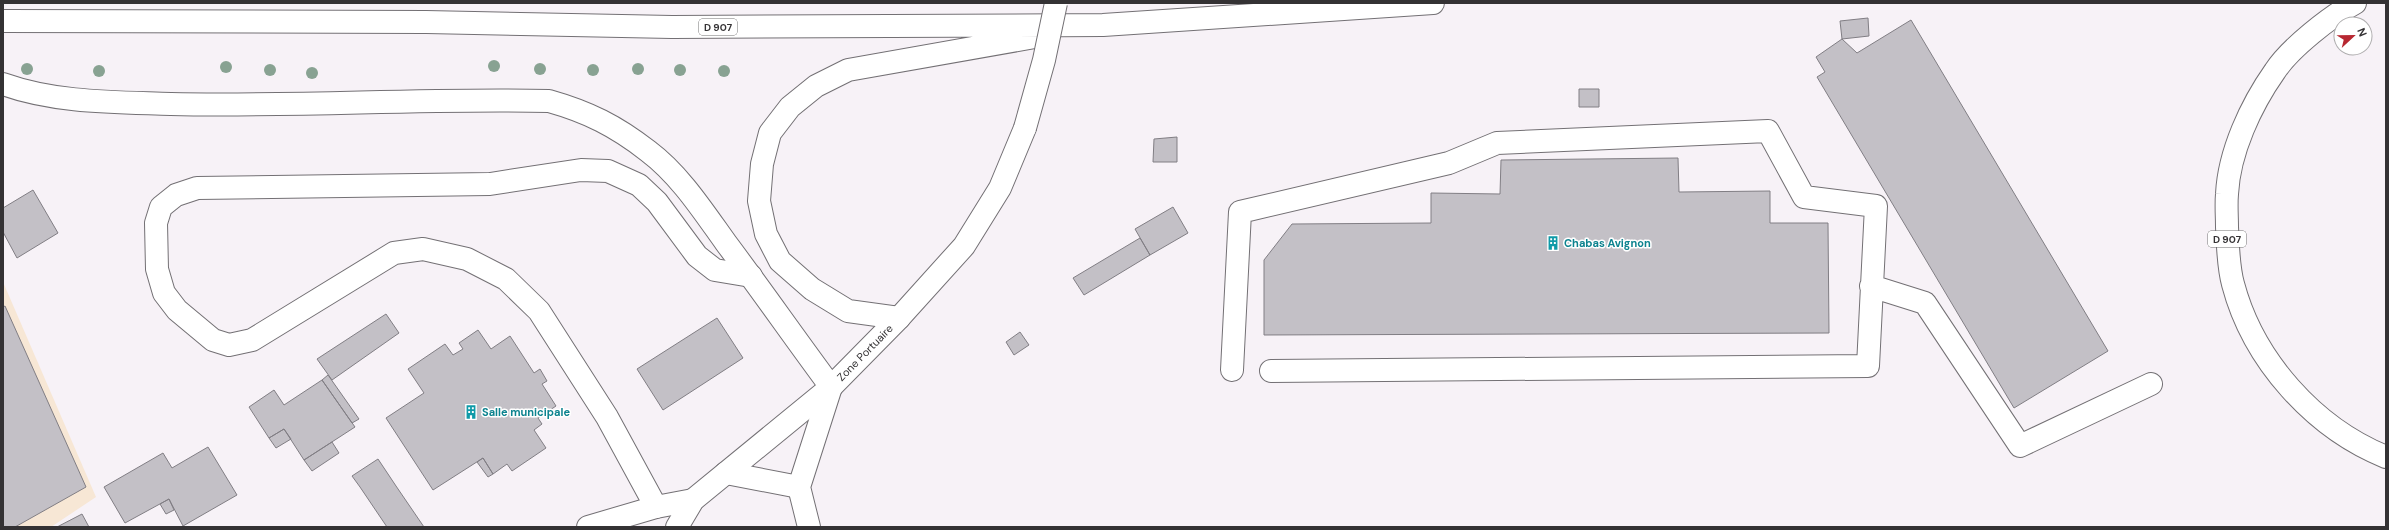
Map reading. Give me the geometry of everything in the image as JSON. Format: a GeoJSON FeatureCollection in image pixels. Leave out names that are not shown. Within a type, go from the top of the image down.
{"type":"FeatureCollection","features":[{"type":"Feature","properties":{"kind":"main road","name":"Zone Portuaire"},"geometry":{"type":"LineString","coordinates":[[693,500],[831,388],[899,318],[964,246],[1000,188],[1025,128],[1044,60],[1056,3]]}},
{"type":"Feature","properties":{"kind":"main road","name":"D 907"},"geometry":{"type":"LineString","coordinates":[[3,21],[426,22],[672,27],[1103,25],[1433,3]]}},
{"type":"Feature","properties":{"kind":"main road","name":"D 907"},"geometry":{"type":"LineString","coordinates":[[2355,3],[2307,38],[2275,70],[2252,110],[2236,148],[2227,193],[2228,247],[2233,284],[2249,327],[2270,362],[2306,406],[2365,448],[2386,457]]}},
{"type":"Feature","properties":{"kind":"main road"},"geometry":{"type":"LineString","coordinates":[[899,318],[848,311],[812,289],[780,261],[766,234],[759,201],[762,164],[770,134],[790,106],[816,86],[848,70],[1103,25]]}},
{"type":"Feature","properties":{"kind":"main road"},"geometry":{"type":"LineString","coordinates":[[3,84],[51,96],[123,102],[208,105],[549,101],[584,111],[617,129],[649,151],[668,169],[700,207],[831,388],[799,487],[809,527]]}},
{"type":"Feature","properties":{"kind":"main road"},"geometry":{"type":"LineString","coordinates":[[1232,370],[1240,212],[1449,163],[1497,143],[1768,131],[1804,197],[1876,206],[1868,366],[1271,371]]}},
{"type":"Feature","properties":{"kind":"main road"},"geometry":{"type":"LineString","coordinates":[[656,507],[607,417],[539,311],[506,279],[467,259],[423,249],[394,253],[252,340],[229,345],[213,340],[177,310],[164,293],[156,269],[156,223],[161,207],[176,195],[197,188],[490,184],[582,170],[608,171],[639,185],[658,202],[697,256],[715,270],[751,276]]}},
{"type":"Feature","properties":{"kind":"main road"},"geometry":{"type":"LineString","coordinates":[[1872,286],[1926,303],[2020,446],[2151,384]]}},
{"type":"Feature","properties":{"kind":"main road"},"geometry":{"type":"LineString","coordinates":[[726,473],[799,487]]}},
{"type":"Feature","properties":{"kind":"main road"},"geometry":{"type":"LineString","coordinates":[[588,527],[656,507],[693,500]]}},
{"type":"Feature","properties":{"kind":"main road"},"geometry":{"type":"LineString","coordinates":[[677,527],[693,500]]}},
{"type":"Feature","properties":{"kind":"shaded area"},"geometry":{"type":"Polygon","coordinates":[[[3,282],[96,497],[51,527],[3,527],[3,282]]]}},
{"type":"Feature","properties":{"kind":"building"},"geometry":{"type":"Polygon","coordinates":[[[1868,18],[1869,36],[1842,39],[1840,21],[1868,18]]]}},
{"type":"Feature","properties":{"kind":"building"},"geometry":{"type":"Polygon","coordinates":[[[1911,20],[2108,351],[2014,408],[1817,77],[1825,72],[1816,57],[1842,39],[1857,53],[1911,20]]]}},
{"type":"Feature","properties":{"kind":"building"},"geometry":{"type":"Polygon","coordinates":[[[1579,89],[1599,89],[1599,107],[1579,107],[1579,89]]]}},
{"type":"Feature","properties":{"kind":"building"},"geometry":{"type":"Polygon","coordinates":[[[1177,137],[1177,162],[1153,162],[1154,139],[1177,137]]]}},
{"type":"Feature","properties":{"kind":"building","name":"Chabas Avignon"},"geometry":{"type":"Polygon","coordinates":[[[1678,158],[1679,192],[1770,191],[1770,223],[1828,223],[1829,333],[1264,335],[1264,260],[1292,224],[1431,223],[1431,193],[1500,194],[1501,160],[1678,158]]]}},
{"type":"Feature","properties":{"kind":"building"},"geometry":{"type":"Polygon","coordinates":[[[33,190],[58,233],[17,258],[3,232],[3,208],[33,190]]]}},
{"type":"Feature","properties":{"kind":"building"},"geometry":{"type":"Polygon","coordinates":[[[1173,207],[1188,233],[1150,255],[1135,229],[1173,207]]]}},
{"type":"Feature","properties":{"kind":"building"},"geometry":{"type":"Polygon","coordinates":[[[1140,238],[1150,255],[1084,295],[1073,278],[1140,238]]]}},
{"type":"Feature","properties":{"kind":"building"},"geometry":{"type":"Polygon","coordinates":[[[5,306],[86,487],[15,527],[3,527],[3,307],[5,306]]]}},
{"type":"Feature","properties":{"kind":"building"},"geometry":{"type":"Polygon","coordinates":[[[386,314],[399,333],[332,380],[317,359],[386,314]]]}},
{"type":"Feature","properties":{"kind":"building"},"geometry":{"type":"Polygon","coordinates":[[[717,318],[743,358],[663,410],[637,369],[717,318]]]}},
{"type":"Feature","properties":{"kind":"building","name":"Salle municipale"},"geometry":{"type":"Polygon","coordinates":[[[478,330],[491,349],[510,336],[534,373],[540,369],[547,381],[542,384],[556,406],[538,418],[542,424],[534,430],[546,448],[512,471],[507,464],[493,474],[483,458],[433,490],[386,418],[424,393],[408,369],[445,344],[453,355],[463,349],[459,343],[478,330]]]}},
{"type":"Feature","properties":{"kind":"building"},"geometry":{"type":"Polygon","coordinates":[[[1020,332],[1029,345],[1014,355],[1006,342],[1020,332]]]}},
{"type":"Feature","properties":{"kind":"building"},"geometry":{"type":"Polygon","coordinates":[[[328,375],[359,419],[352,423],[322,380],[328,375]]]}},
{"type":"Feature","properties":{"kind":"building"},"geometry":{"type":"Polygon","coordinates":[[[322,380],[355,427],[304,460],[284,429],[269,438],[249,407],[274,390],[284,405],[322,380]]]}},
{"type":"Feature","properties":{"kind":"building"},"geometry":{"type":"Polygon","coordinates":[[[284,429],[291,439],[276,448],[269,438],[284,429]]]}},
{"type":"Feature","properties":{"kind":"building"},"geometry":{"type":"Polygon","coordinates":[[[332,442],[339,453],[312,471],[304,460],[332,442]]]}},
{"type":"Feature","properties":{"kind":"building"},"geometry":{"type":"Polygon","coordinates":[[[208,447],[237,495],[183,526],[169,499],[125,523],[104,487],[163,453],[172,468],[208,447]]]}},
{"type":"Feature","properties":{"kind":"building"},"geometry":{"type":"Polygon","coordinates":[[[483,458],[493,474],[488,477],[477,462],[483,458]]]}},
{"type":"Feature","properties":{"kind":"building"},"geometry":{"type":"Polygon","coordinates":[[[378,459],[424,527],[387,527],[352,476],[378,459]]]}},
{"type":"Feature","properties":{"kind":"building"},"geometry":{"type":"Polygon","coordinates":[[[169,499],[174,510],[166,514],[160,504],[169,499]]]}},
{"type":"Feature","properties":{"kind":"building"},"geometry":{"type":"Polygon","coordinates":[[[82,514],[89,527],[57,527],[82,514]]]}},
{"type":"Feature","properties":{"kind":"place","name":"Chabas Avignon"},"geometry":{"type":"Point","coordinates":[1553,243]}},
{"type":"Feature","properties":{"kind":"place","name":"Salle municipale"},"geometry":{"type":"Point","coordinates":[471,412]}}]}
